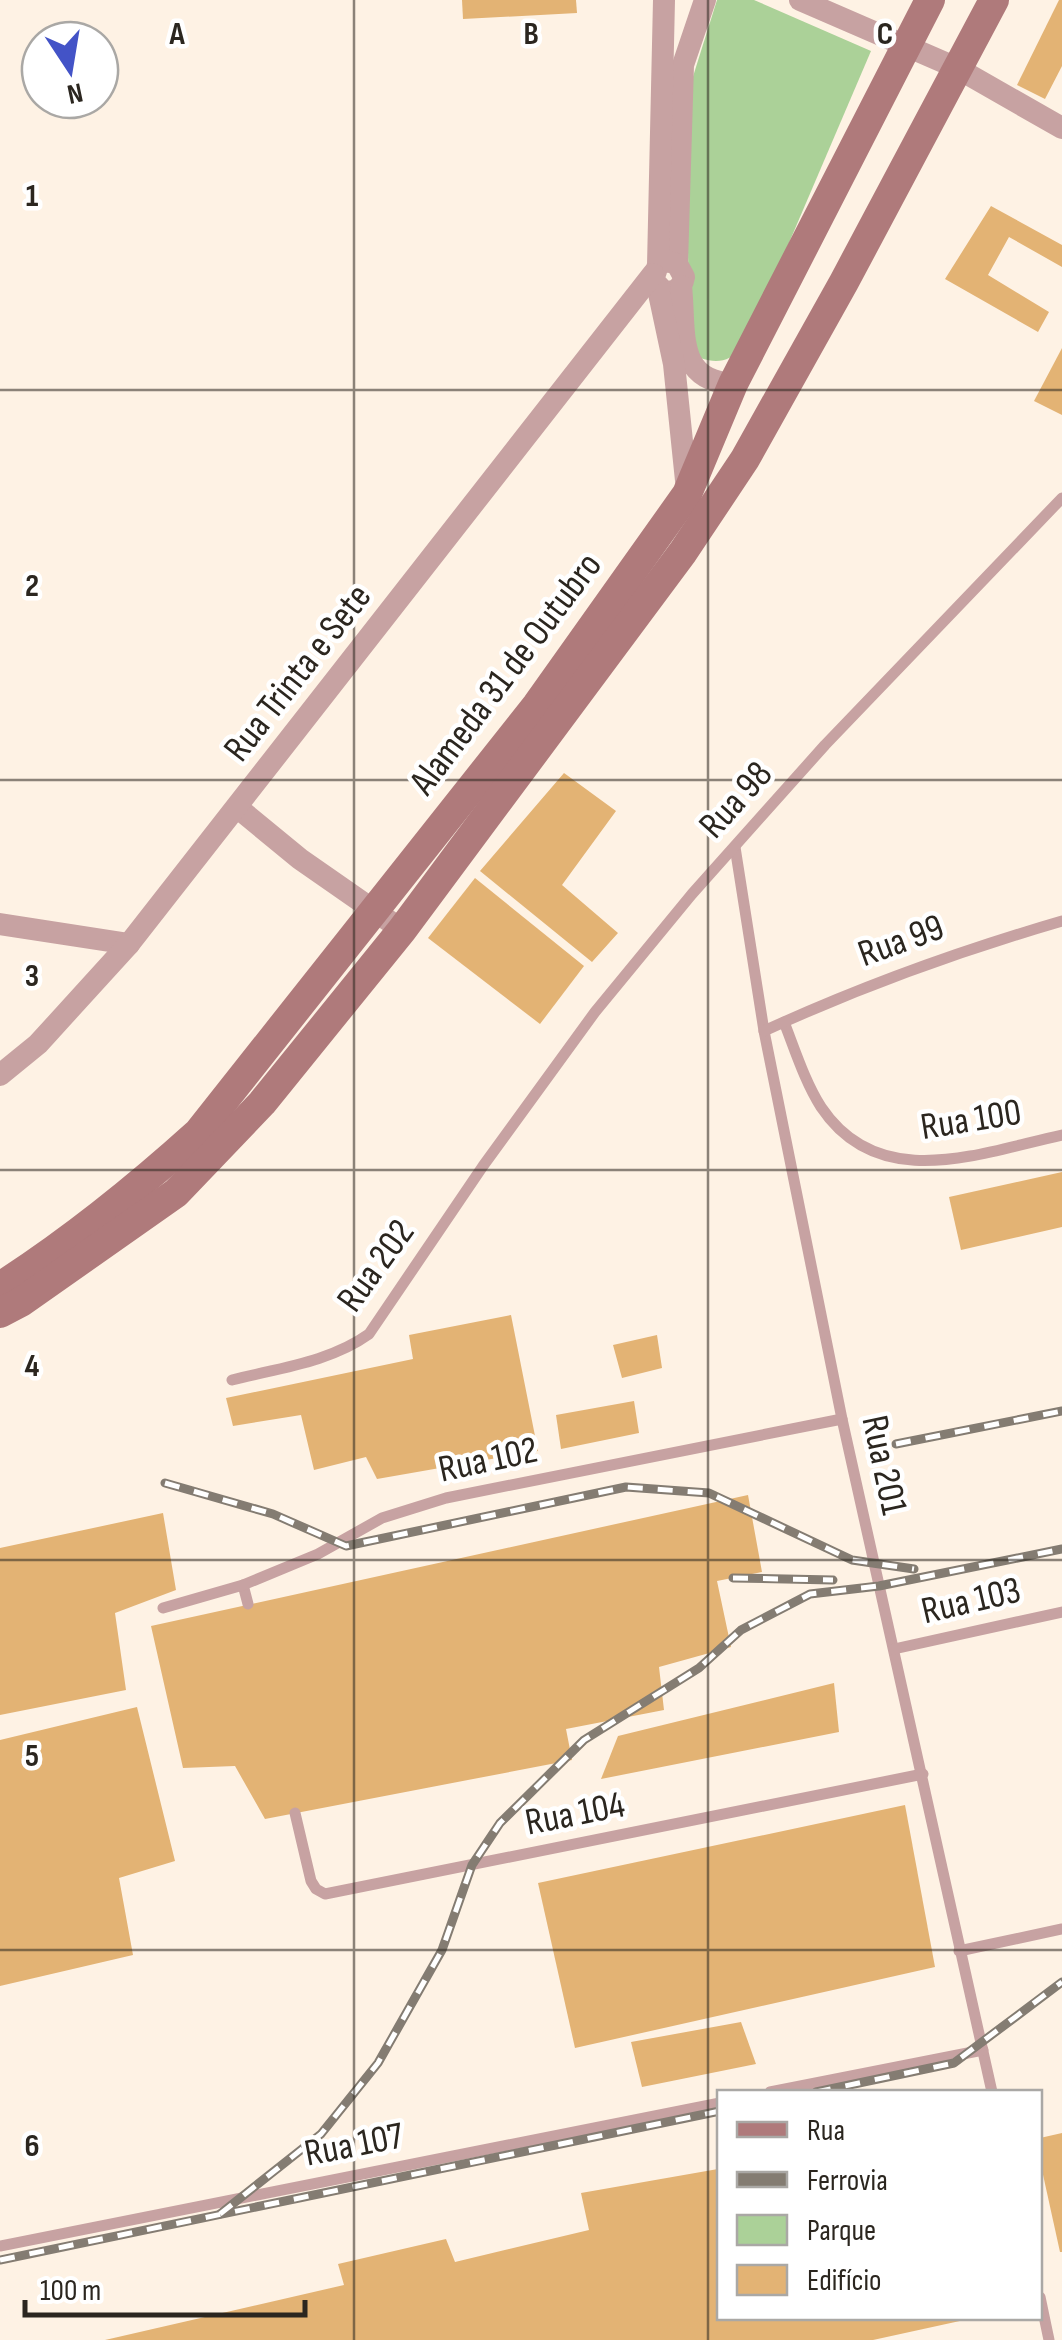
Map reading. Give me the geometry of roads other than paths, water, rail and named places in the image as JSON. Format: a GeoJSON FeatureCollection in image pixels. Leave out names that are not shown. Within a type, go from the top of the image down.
{"type":"FeatureCollection","features":[{"type":"Feature","properties":{"kind":"main road","name":"Alameda 31 de Outubro"},"geometry":{"type":"LineString","coordinates":[[701,500],[732,384],[930,0]]}},
{"type":"Feature","properties":{"kind":"main road","name":"Alameda 31 de Outubro"},"geometry":{"type":"LineString","coordinates":[[7,1296],[198,1133],[701,500],[745,459],[994,0]]}},
{"type":"Feature","properties":{"kind":"main road"},"geometry":{"type":"LineString","coordinates":[[798,253],[844,282]]}},
{"type":"Feature","properties":{"kind":"main road"},"geometry":{"type":"LineString","coordinates":[[7,1296],[176,1193],[262,1103],[402,930],[701,500]]}},
{"type":"Feature","properties":{"kind":"street"},"geometry":{"type":"LineString","coordinates":[[664,0],[664,278],[674,364],[701,500]]}},
{"type":"Feature","properties":{"kind":"street"},"geometry":{"type":"LineString","coordinates":[[705,0],[683,65],[664,278],[694,371],[705,380],[732,384]]}},
{"type":"Feature","properties":{"kind":"street"},"geometry":{"type":"LineString","coordinates":[[800,0],[956,68],[1062,128]]}},
{"type":"Feature","properties":{"kind":"street","name":"Rua Trinta e Sete"},"geometry":{"type":"LineString","coordinates":[[0,1075],[38,1044],[129,944],[634,297],[664,278]]}},
{"type":"Feature","properties":{"kind":"street"},"geometry":{"type":"LineString","coordinates":[[238,808],[300,859],[402,930]]}},
{"type":"Feature","properties":{"kind":"street"},"geometry":{"type":"LineString","coordinates":[[0,924],[129,944]]}},
{"type":"Feature","properties":{"kind":"lane","name":"Rua 98"},"geometry":{"type":"LineString","coordinates":[[482,1166],[594,1012],[692,894],[825,745],[1062,498]]}},
{"type":"Feature","properties":{"kind":"lane","name":"Rua 201"},"geometry":{"type":"LineString","coordinates":[[735,847],[764,1031],[842,1419],[992,2090]]}},
{"type":"Feature","properties":{"kind":"lane","name":"Rua 99"},"geometry":{"type":"LineString","coordinates":[[764,1031],[846,993],[1062,920]]}},
{"type":"Feature","properties":{"kind":"lane","name":"Rua 100"},"geometry":{"type":"LineString","coordinates":[[784,1022],[819,1104],[843,1136],[876,1155],[903,1161],[943,1160],[1062,1135]]}},
{"type":"Feature","properties":{"kind":"lane","name":"Rua 202"},"geometry":{"type":"LineString","coordinates":[[232,1380],[348,1348],[369,1334],[482,1166]]}},
{"type":"Feature","properties":{"kind":"lane","name":"Rua 102"},"geometry":{"type":"LineString","coordinates":[[163,1608],[243,1584],[318,1554],[382,1518],[446,1498],[842,1419]]}},
{"type":"Feature","properties":{"kind":"lane"},"geometry":{"type":"LineString","coordinates":[[243,1584],[248,1604]]}},
{"type":"Feature","properties":{"kind":"lane","name":"Rua 103"},"geometry":{"type":"LineString","coordinates":[[894,1649],[1062,1612]]}},
{"type":"Feature","properties":{"kind":"lane","name":"Rua 104"},"geometry":{"type":"LineString","coordinates":[[296,1814],[311,1881],[316,1890],[325,1894],[923,1774]]}},
{"type":"Feature","properties":{"kind":"lane"},"geometry":{"type":"LineString","coordinates":[[959,1951],[1062,1929]]}},
{"type":"Feature","properties":{"kind":"lane"},"geometry":{"type":"LineString","coordinates":[[780,2090],[982,2050]]}},
{"type":"Feature","properties":{"kind":"lane","name":"Rua 107"},"geometry":{"type":"LineString","coordinates":[[0,2246],[717,2103]]}},
{"type":"Feature","properties":{"kind":"lane"},"geometry":{"type":"LineString","coordinates":[[1042,2306],[1050,2340]]}},
{"type":"Feature","properties":{"kind":"railway"},"geometry":{"type":"LineString","coordinates":[[896,1444],[1062,1411]]}},
{"type":"Feature","properties":{"kind":"railway"},"geometry":{"type":"LineString","coordinates":[[165,1483],[273,1514],[346,1546],[626,1487],[709,1493],[852,1560],[914,1569]]}},
{"type":"Feature","properties":{"kind":"railway"},"geometry":{"type":"LineString","coordinates":[[220,2214],[321,2134],[378,2063],[442,1950],[472,1865],[500,1823],[584,1740],[699,1668],[741,1630],[810,1594],[879,1586],[1062,1549]]}},
{"type":"Feature","properties":{"kind":"railway"},"geometry":{"type":"LineString","coordinates":[[733,1578],[833,1580]]}},
{"type":"Feature","properties":{"kind":"railway"},"geometry":{"type":"LineString","coordinates":[[826,2090],[954,2063],[1062,1982]]}},
{"type":"Feature","properties":{"kind":"railway"},"geometry":{"type":"LineString","coordinates":[[0,2260],[717,2112]]}}]}
